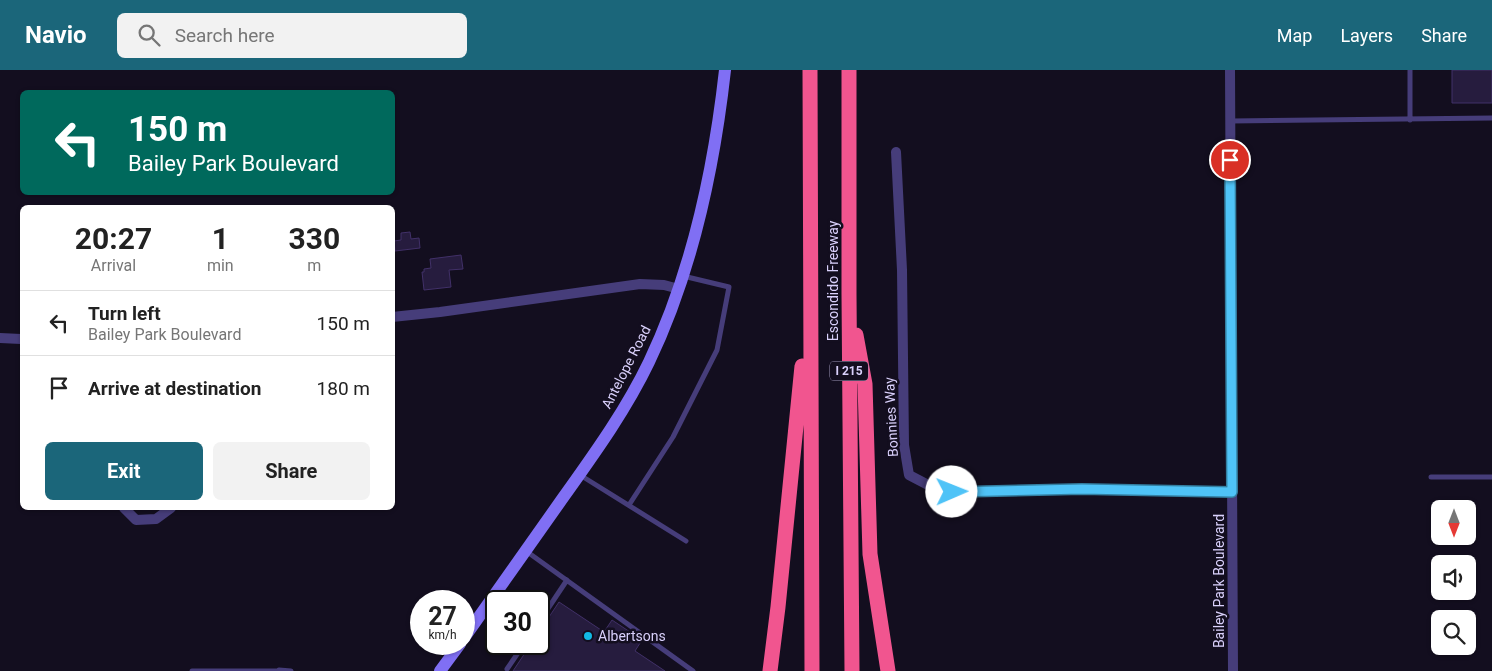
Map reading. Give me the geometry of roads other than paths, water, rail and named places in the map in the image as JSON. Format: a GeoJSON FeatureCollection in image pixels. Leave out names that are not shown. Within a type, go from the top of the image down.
{"type":"FeatureCollection","features":[{"type":"Feature","properties":{"kind":"highway","name":"Escondido Freeway"},"geometry":{"type":"LineString","coordinates":[[810,70],[812,671]]}},
{"type":"Feature","properties":{"kind":"highway","name":"Escondido Freeway"},"geometry":{"type":"LineString","coordinates":[[849,70],[852,671]]}},
{"type":"Feature","properties":{"kind":"highway"},"geometry":{"type":"LineString","coordinates":[[770,671],[810,292]]}},
{"type":"Feature","properties":{"kind":"highway"},"geometry":{"type":"LineString","coordinates":[[849,294],[865,384],[870,554],[888,671]]}},
{"type":"Feature","properties":{"kind":"main road","name":"Antelope Road"},"geometry":{"type":"LineString","coordinates":[[475,622],[598,448],[649,361],[679,289],[704,198],[721,104],[725,70]]}},
{"type":"Feature","properties":{"kind":"main road"},"geometry":{"type":"LineString","coordinates":[[440,671],[452,655]]}},
{"type":"Feature","properties":{"kind":"street","name":"Bailey Park Boulevard"},"geometry":{"type":"LineString","coordinates":[[1230,70],[1233,671]]}},
{"type":"Feature","properties":{"kind":"street","name":"Bonnies Way"},"geometry":{"type":"LineString","coordinates":[[896,152],[902,270],[904,445],[909,475],[932,488],[952,492],[1082,489],[1232,492]]}},
{"type":"Feature","properties":{"kind":"street"},"geometry":{"type":"LineString","coordinates":[[395,317],[450,311],[640,284],[664,285],[679,289]]}},
{"type":"Feature","properties":{"kind":"street"},"geometry":{"type":"LineString","coordinates":[[0,338],[20,339]]}},
{"type":"Feature","properties":{"kind":"street"},"geometry":{"type":"LineString","coordinates":[[126,510],[136,520],[156,519],[168,510]]}},
{"type":"Feature","properties":{"kind":"lane"},"geometry":{"type":"LineString","coordinates":[[1410,70],[1410,120]]}},
{"type":"Feature","properties":{"kind":"lane"},"geometry":{"type":"LineString","coordinates":[[1230,121],[1492,118]]}},
{"type":"Feature","properties":{"kind":"lane"},"geometry":{"type":"LineString","coordinates":[[629,505],[673,437],[717,350],[729,288],[683,276]]}},
{"type":"Feature","properties":{"kind":"lane"},"geometry":{"type":"LineString","coordinates":[[580,474],[686,541]]}},
{"type":"Feature","properties":{"kind":"lane"},"geometry":{"type":"LineString","coordinates":[[1431,477],[1492,477]]}},
{"type":"Feature","properties":{"kind":"lane"},"geometry":{"type":"LineString","coordinates":[[526,550],[693,671]]}},
{"type":"Feature","properties":{"kind":"lane"},"geometry":{"type":"LineString","coordinates":[[550,606],[567,580]]}},
{"type":"Feature","properties":{"kind":"lane"},"geometry":{"type":"LineString","coordinates":[[507,669],[517,655]]}},
{"type":"Feature","properties":{"kind":"lane"},"geometry":{"type":"LineString","coordinates":[[192,671],[291,671]]}},
{"type":"Feature","properties":{"kind":"place","name":"Albertsons"},"geometry":{"type":"Point","coordinates":[588,636]}}]}
